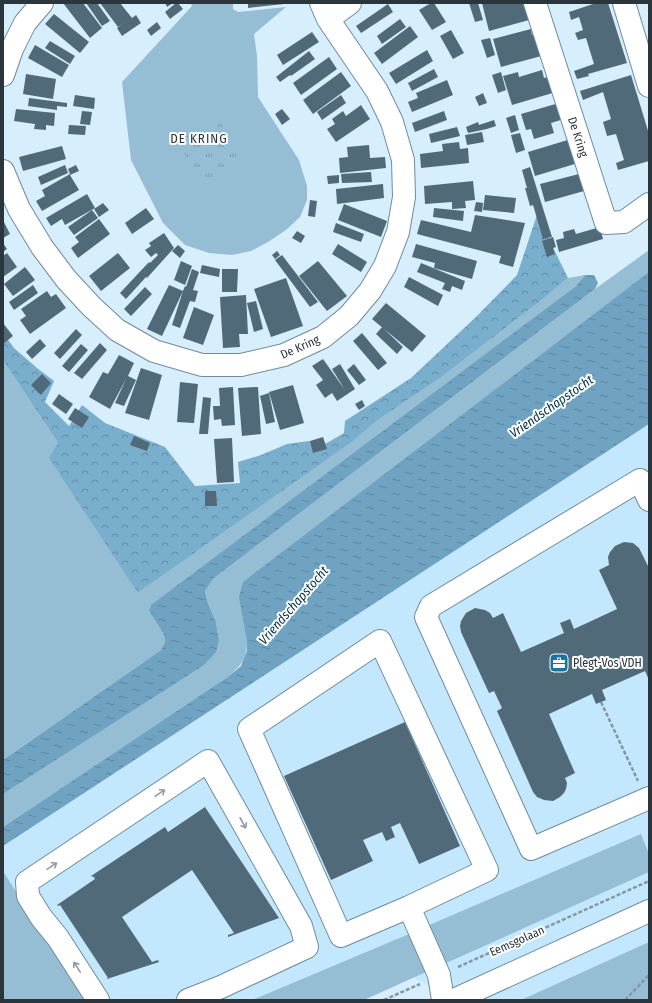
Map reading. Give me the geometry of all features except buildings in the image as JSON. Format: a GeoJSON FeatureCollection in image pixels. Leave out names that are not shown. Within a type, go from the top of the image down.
{"type":"FeatureCollection","features":[{"type":"Feature","properties":{"kind":"street"},"geometry":{"type":"LineString","coordinates":[[3,75],[12,49],[25,23],[42,3]]}},
{"type":"Feature","properties":{"kind":"street","name":"De Kring"},"geometry":{"type":"LineString","coordinates":[[3,171],[19,209],[42,247],[66,279],[91,306],[117,330],[154,351],[202,365],[241,364],[284,356],[323,337],[349,316],[370,291],[385,266],[398,232],[404,197],[403,160],[392,122],[377,91],[324,11],[350,3]]}},
{"type":"Feature","properties":{"kind":"street","name":"De Kring"},"geometry":{"type":"LineString","coordinates":[[535,3],[606,223],[624,222],[649,204]]}},
{"type":"Feature","properties":{"kind":"street"},"geometry":{"type":"LineString","coordinates":[[624,3],[649,86]]}},
{"type":"Feature","properties":{"kind":"street"},"geometry":{"type":"LineString","coordinates":[[648,801],[531,849],[426,617],[431,606],[640,480],[649,500]]}},
{"type":"Feature","properties":{"kind":"street"},"geometry":{"type":"LineString","coordinates":[[380,641],[487,870],[409,907],[341,936],[249,729],[380,641]]}},
{"type":"Feature","properties":{"kind":"street"},"geometry":{"type":"LineString","coordinates":[[98,1000],[58,938],[34,907],[28,896],[28,882],[208,760],[301,926],[307,947],[225,993],[188,1000]]}},
{"type":"Feature","properties":{"kind":"street"},"geometry":{"type":"LineString","coordinates":[[409,907],[439,976],[443,1000]]}},
{"type":"Feature","properties":{"kind":"street"},"geometry":{"type":"LineString","coordinates":[[454,1000],[649,911]]}},
{"type":"Feature","properties":{"kind":"path"},"geometry":{"type":"LineString","coordinates":[[601,702],[648,801]]}},
{"type":"Feature","properties":{"kind":"path","name":"Eemsgolaan"},"geometry":{"type":"LineString","coordinates":[[384,1000],[649,881]]}},
{"type":"Feature","properties":{"kind":"path"},"geometry":{"type":"LineString","coordinates":[[625,1000],[649,975]]}},
{"type":"Feature","properties":{"kind":"shaded area"},"geometry":{"type":"Polygon","coordinates":[[[649,424],[649,1000],[456,1000],[397,969],[328,1000],[3,1000],[3,846],[649,424]]]}},
{"type":"Feature","properties":{"kind":"green space"},"geometry":{"type":"Polygon","coordinates":[[[191,3],[233,3],[233,9],[238,12],[286,7],[254,34],[257,56],[258,97],[299,160],[307,186],[307,200],[300,217],[286,230],[251,251],[232,255],[209,253],[185,245],[163,223],[131,160],[122,82],[192,6],[191,3]]]}},
{"type":"Feature","properties":{"kind":"green space"},"geometry":{"type":"Polygon","coordinates":[[[219,119],[242,161],[200,183],[177,141],[219,119]]]}},
{"type":"Feature","properties":{"kind":"green space"},"geometry":{"type":"Polygon","coordinates":[[[537,215],[568,278],[439,379],[378,420],[352,442],[138,593],[49,458],[58,443],[3,360],[3,333],[14,348],[54,381],[45,402],[69,426],[82,405],[105,423],[165,447],[195,486],[240,483],[238,462],[261,455],[287,444],[309,441],[325,444],[344,433],[345,421],[411,378],[477,316],[517,275],[537,215]]]}},
{"type":"Feature","properties":{"kind":"green space"},"geometry":{"type":"Polygon","coordinates":[[[649,250],[649,272],[247,641],[243,661],[229,676],[3,827],[3,794],[203,666],[219,640],[216,622],[208,603],[205,590],[213,579],[595,289],[649,250]]]}},
{"type":"Feature","properties":{"kind":"green space"},"geometry":{"type":"Polygon","coordinates":[[[585,275],[576,286],[149,611],[164,635],[165,642],[161,650],[3,760],[3,360],[58,443],[138,593],[352,442],[378,420],[439,379],[568,278],[585,275]]]}},
{"type":"Feature","properties":{"kind":"green space"},"geometry":{"type":"Polygon","coordinates":[[[641,834],[649,854],[649,872],[444,964],[427,926],[641,834]]]}},
{"type":"Feature","properties":{"kind":"green space"},"geometry":{"type":"Polygon","coordinates":[[[3,871],[84,1000],[3,999],[3,871]]]}},
{"type":"Feature","properties":{"kind":"green space"},"geometry":{"type":"Polygon","coordinates":[[[409,934],[426,972],[364,1000],[252,1000],[409,934]]]}},
{"type":"Feature","properties":{"kind":"green space"},"geometry":{"type":"Polygon","coordinates":[[[649,942],[649,1000],[521,1000],[649,942]]]}},
{"type":"Feature","properties":{"kind":"water","name":"Vriendschapstocht"},"geometry":{"type":"Polygon","coordinates":[[[649,272],[649,424],[3,846],[3,827],[229,676],[241,666],[247,651],[247,641],[239,597],[243,582],[649,272]]]}},
{"type":"Feature","properties":{"kind":"water"},"geometry":{"type":"Polygon","coordinates":[[[585,275],[594,275],[598,283],[595,289],[213,579],[205,591],[216,622],[219,640],[216,652],[203,666],[3,794],[3,760],[161,650],[165,642],[164,635],[149,611],[151,605],[576,286],[585,275]]]}},
{"type":"Feature","properties":{"kind":"place","name":"Plegt-Vos VDH"},"geometry":{"type":"Point","coordinates":[559,663]}},
{"type":"Feature","properties":{"kind":"district","name":"DE KRING"},"geometry":{"type":"Point","coordinates":[199,138]}}]}
